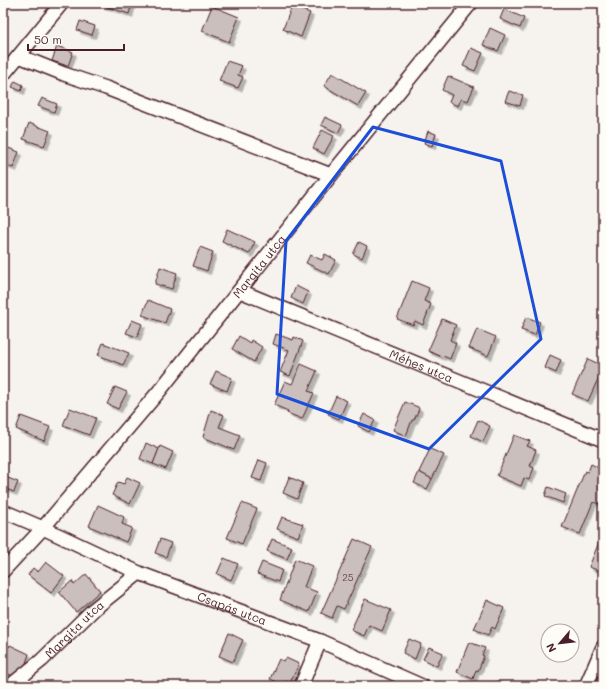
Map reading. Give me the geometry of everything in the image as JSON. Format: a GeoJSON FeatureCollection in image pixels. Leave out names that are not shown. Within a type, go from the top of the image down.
{"type":"FeatureCollection","features":[{"type":"Feature","properties":{"kind":"street"},"geometry":{"type":"LineString","coordinates":[[3,75],[62,3]]}},
{"type":"Feature","properties":{"kind":"street","name":"Margita utca"},"geometry":{"type":"LineString","coordinates":[[3,571],[43,528],[161,389],[240,291],[330,175],[471,3]]}},
{"type":"Feature","properties":{"kind":"street"},"geometry":{"type":"LineString","coordinates":[[19,56],[64,74],[106,88],[330,175]]}},
{"type":"Feature","properties":{"kind":"street","name":"Méhes utca"},"geometry":{"type":"LineString","coordinates":[[240,291],[603,440]]}},
{"type":"Feature","properties":{"kind":"street","name":"Csapás utca"},"geometry":{"type":"LineString","coordinates":[[3,511],[140,573],[320,640],[422,686]]}},
{"type":"Feature","properties":{"kind":"street","name":"Margita utca"},"geometry":{"type":"LineString","coordinates":[[10,686],[42,660],[94,609],[140,573]]}},
{"type":"Feature","properties":{"kind":"street"},"geometry":{"type":"LineString","coordinates":[[301,686],[320,640]]}},
{"type":"Feature","properties":{"kind":"street"},"geometry":{"type":"LineString","coordinates":[[586,686],[603,647]]}},
{"type":"Feature","properties":{"kind":"highlighted area"},"geometry":{"type":"Polygon","coordinates":[[[373,127],[501,161],[541,339],[429,449],[277,394],[286,241],[373,127]]]}},
{"type":"Feature","properties":{"kind":"building"},"geometry":{"type":"Polygon","coordinates":[[[103,3],[132,3],[129,14],[102,5],[103,3]]]}},
{"type":"Feature","properties":{"kind":"building"},"geometry":{"type":"Polygon","coordinates":[[[212,6],[239,17],[229,42],[202,31],[212,6]]]}},
{"type":"Feature","properties":{"kind":"building"},"geometry":{"type":"Polygon","coordinates":[[[292,6],[310,13],[301,37],[283,29],[292,6]]]}},
{"type":"Feature","properties":{"kind":"building"},"geometry":{"type":"Polygon","coordinates":[[[504,9],[524,18],[520,28],[500,19],[504,9]]]}},
{"type":"Feature","properties":{"kind":"building"},"geometry":{"type":"Polygon","coordinates":[[[80,21],[95,26],[92,35],[77,30],[80,21]]]}},
{"type":"Feature","properties":{"kind":"building"},"geometry":{"type":"Polygon","coordinates":[[[490,28],[505,35],[498,51],[483,45],[490,28]]]}},
{"type":"Feature","properties":{"kind":"building"},"geometry":{"type":"Polygon","coordinates":[[[57,46],[73,52],[68,66],[52,61],[57,46]]]}},
{"type":"Feature","properties":{"kind":"building"},"geometry":{"type":"Polygon","coordinates":[[[471,48],[483,53],[475,71],[463,66],[471,48]]]}},
{"type":"Feature","properties":{"kind":"building"},"geometry":{"type":"Polygon","coordinates":[[[227,61],[242,66],[238,75],[243,77],[238,88],[219,81],[227,61]]]}},
{"type":"Feature","properties":{"kind":"building"},"geometry":{"type":"Polygon","coordinates":[[[332,73],[366,93],[358,106],[324,86],[332,73]]]}},
{"type":"Feature","properties":{"kind":"building"},"geometry":{"type":"Polygon","coordinates":[[[448,76],[474,87],[468,101],[461,99],[458,106],[449,102],[452,95],[442,90],[448,76]]]}},
{"type":"Feature","properties":{"kind":"building"},"geometry":{"type":"Polygon","coordinates":[[[15,81],[23,85],[21,91],[12,87],[15,81]]]}},
{"type":"Feature","properties":{"kind":"building"},"geometry":{"type":"Polygon","coordinates":[[[509,91],[523,95],[520,106],[505,101],[509,91]]]}},
{"type":"Feature","properties":{"kind":"building"},"geometry":{"type":"Polygon","coordinates":[[[42,98],[57,104],[54,112],[38,106],[42,98]]]}},
{"type":"Feature","properties":{"kind":"building"},"geometry":{"type":"Polygon","coordinates":[[[325,117],[342,125],[338,133],[321,125],[325,117]]]}},
{"type":"Feature","properties":{"kind":"building"},"geometry":{"type":"Polygon","coordinates":[[[29,123],[50,131],[44,146],[23,139],[29,123]]]}},
{"type":"Feature","properties":{"kind":"building"},"geometry":{"type":"Polygon","coordinates":[[[322,130],[334,136],[324,154],[313,148],[322,130]]]}},
{"type":"Feature","properties":{"kind":"building"},"geometry":{"type":"Polygon","coordinates":[[[428,131],[436,134],[432,146],[424,143],[428,131]]]}},
{"type":"Feature","properties":{"kind":"building"},"geometry":{"type":"Polygon","coordinates":[[[3,146],[19,152],[13,168],[3,164],[3,146]]]}},
{"type":"Feature","properties":{"kind":"building"},"geometry":{"type":"Polygon","coordinates":[[[227,229],[255,242],[249,254],[222,241],[227,229]]]}},
{"type":"Feature","properties":{"kind":"building"},"geometry":{"type":"Polygon","coordinates":[[[359,242],[367,246],[362,258],[353,254],[359,242]]]}},
{"type":"Feature","properties":{"kind":"building"},"geometry":{"type":"Polygon","coordinates":[[[200,247],[213,252],[207,271],[193,266],[200,247]]]}},
{"type":"Feature","properties":{"kind":"building"},"geometry":{"type":"Polygon","coordinates":[[[325,254],[336,260],[329,274],[306,263],[310,255],[322,260],[325,254]]]}},
{"type":"Feature","properties":{"kind":"building"},"geometry":{"type":"Polygon","coordinates":[[[160,267],[177,273],[172,289],[155,284],[160,267]]]}},
{"type":"Feature","properties":{"kind":"building"},"geometry":{"type":"Polygon","coordinates":[[[412,281],[429,288],[424,301],[431,304],[423,325],[415,321],[413,325],[397,319],[412,281]]]}},
{"type":"Feature","properties":{"kind":"building"},"geometry":{"type":"Polygon","coordinates":[[[296,286],[308,292],[303,304],[291,298],[296,286]]]}},
{"type":"Feature","properties":{"kind":"building"},"geometry":{"type":"Polygon","coordinates":[[[148,300],[170,309],[165,323],[142,315],[148,300]]]}},
{"type":"Feature","properties":{"kind":"building"},"geometry":{"type":"Polygon","coordinates":[[[526,317],[540,322],[535,335],[521,330],[526,317]]]}},
{"type":"Feature","properties":{"kind":"building"},"geometry":{"type":"Polygon","coordinates":[[[442,319],[456,325],[450,340],[456,343],[450,359],[428,351],[442,319]]]}},
{"type":"Feature","properties":{"kind":"building"},"geometry":{"type":"Polygon","coordinates":[[[132,320],[142,324],[137,337],[126,333],[132,320]]]}},
{"type":"Feature","properties":{"kind":"building"},"geometry":{"type":"Polygon","coordinates":[[[477,329],[496,337],[488,356],[469,348],[477,329]]]}},
{"type":"Feature","properties":{"kind":"building"},"geometry":{"type":"Polygon","coordinates":[[[276,334],[293,340],[294,337],[303,341],[290,376],[280,372],[289,350],[273,344],[276,334]]]}},
{"type":"Feature","properties":{"kind":"building"},"geometry":{"type":"Polygon","coordinates":[[[239,336],[250,343],[251,340],[262,347],[254,362],[232,349],[239,336]]]}},
{"type":"Feature","properties":{"kind":"building"},"geometry":{"type":"Polygon","coordinates":[[[103,343],[129,353],[123,365],[98,355],[103,343]]]}},
{"type":"Feature","properties":{"kind":"building"},"geometry":{"type":"Polygon","coordinates":[[[550,355],[561,360],[556,373],[545,368],[550,355]]]}},
{"type":"Feature","properties":{"kind":"building"},"geometry":{"type":"Polygon","coordinates":[[[588,359],[603,366],[603,368],[588,401],[572,394],[588,359]]]}},
{"type":"Feature","properties":{"kind":"building"},"geometry":{"type":"Polygon","coordinates":[[[301,364],[317,371],[308,391],[314,393],[302,419],[287,413],[288,411],[274,405],[285,381],[292,384],[301,364]]]}},
{"type":"Feature","properties":{"kind":"building"},"geometry":{"type":"Polygon","coordinates":[[[216,371],[232,378],[227,391],[210,384],[216,371]]]}},
{"type":"Feature","properties":{"kind":"building"},"geometry":{"type":"Polygon","coordinates":[[[115,387],[127,392],[118,409],[107,404],[115,387]]]}},
{"type":"Feature","properties":{"kind":"building"},"geometry":{"type":"Polygon","coordinates":[[[336,396],[347,401],[339,419],[328,414],[336,396]]]}},
{"type":"Feature","properties":{"kind":"building"},"geometry":{"type":"Polygon","coordinates":[[[405,402],[418,407],[419,409],[414,420],[412,420],[406,436],[393,430],[405,402]]]}},
{"type":"Feature","properties":{"kind":"building"},"geometry":{"type":"Polygon","coordinates":[[[70,408],[96,418],[89,435],[63,425],[70,408]]]}},
{"type":"Feature","properties":{"kind":"building"},"geometry":{"type":"Polygon","coordinates":[[[211,410],[224,415],[219,427],[240,435],[234,450],[203,437],[211,410]]]}},
{"type":"Feature","properties":{"kind":"building"},"geometry":{"type":"Polygon","coordinates":[[[364,414],[375,420],[369,432],[358,426],[364,414]]]}},
{"type":"Feature","properties":{"kind":"building"},"geometry":{"type":"Polygon","coordinates":[[[21,416],[50,427],[44,441],[16,429],[21,416]]]}},
{"type":"Feature","properties":{"kind":"building"},"geometry":{"type":"Polygon","coordinates":[[[478,420],[490,426],[483,442],[471,436],[478,420]]]}},
{"type":"Feature","properties":{"kind":"building"},"geometry":{"type":"Polygon","coordinates":[[[514,435],[530,441],[527,446],[536,450],[530,466],[534,468],[529,480],[524,478],[521,486],[497,476],[514,435]]]}},
{"type":"Feature","properties":{"kind":"building"},"geometry":{"type":"Polygon","coordinates":[[[146,443],[159,449],[153,464],[140,459],[146,443]]]}},
{"type":"Feature","properties":{"kind":"building"},"geometry":{"type":"Polygon","coordinates":[[[160,446],[173,452],[166,469],[153,464],[160,446]]]}},
{"type":"Feature","properties":{"kind":"building"},"geometry":{"type":"Polygon","coordinates":[[[430,449],[444,455],[432,479],[419,472],[430,449]]]}},
{"type":"Feature","properties":{"kind":"building"},"geometry":{"type":"Polygon","coordinates":[[[259,460],[267,463],[261,481],[252,478],[259,460]]]}},
{"type":"Feature","properties":{"kind":"building"},"geometry":{"type":"Polygon","coordinates":[[[591,464],[601,469],[598,476],[602,478],[600,485],[603,486],[603,502],[602,505],[593,502],[580,534],[562,527],[585,471],[588,472],[591,464]]]}},
{"type":"Feature","properties":{"kind":"building"},"geometry":{"type":"Polygon","coordinates":[[[419,472],[432,479],[427,489],[414,483],[419,472]]]}},
{"type":"Feature","properties":{"kind":"building"},"geometry":{"type":"Polygon","coordinates":[[[3,476],[18,482],[14,492],[3,488],[3,476]]]}},
{"type":"Feature","properties":{"kind":"building"},"geometry":{"type":"Polygon","coordinates":[[[127,477],[140,483],[130,504],[112,495],[118,482],[124,484],[127,477]]]}},
{"type":"Feature","properties":{"kind":"building"},"geometry":{"type":"Polygon","coordinates":[[[289,477],[303,483],[297,499],[283,493],[289,477]]]}},
{"type":"Feature","properties":{"kind":"building"},"geometry":{"type":"Polygon","coordinates":[[[548,487],[566,494],[563,503],[545,496],[548,487]]]}},
{"type":"Feature","properties":{"kind":"building"},"geometry":{"type":"Polygon","coordinates":[[[242,503],[257,509],[242,544],[227,538],[242,503]]]}},
{"type":"Feature","properties":{"kind":"building"},"geometry":{"type":"Polygon","coordinates":[[[98,505],[124,517],[122,524],[132,528],[126,542],[89,526],[98,505]]]}},
{"type":"Feature","properties":{"kind":"building"},"geometry":{"type":"Polygon","coordinates":[[[282,517],[303,524],[298,537],[277,529],[282,517]]]}},
{"type":"Feature","properties":{"kind":"building"},"geometry":{"type":"Polygon","coordinates":[[[601,537],[603,537],[603,572],[589,567],[601,537]]]}},
{"type":"Feature","properties":{"kind":"building"},"geometry":{"type":"Polygon","coordinates":[[[160,539],[171,543],[166,557],[155,553],[160,539]]]}},
{"type":"Feature","properties":{"kind":"building"},"geometry":{"type":"Polygon","coordinates":[[[272,539],[292,547],[287,559],[267,551],[272,539]]]}},
{"type":"Feature","properties":{"kind":"building"},"geometry":{"type":"Polygon","coordinates":[[[354,539],[372,547],[344,609],[337,606],[332,618],[321,613],[354,539]]]}},
{"type":"Feature","properties":{"kind":"building"},"geometry":{"type":"Polygon","coordinates":[[[224,558],[238,564],[231,580],[217,574],[224,558]]]}},
{"type":"Feature","properties":{"kind":"building"},"geometry":{"type":"Polygon","coordinates":[[[295,559],[312,566],[304,587],[317,592],[309,612],[280,600],[295,559]]]}},
{"type":"Feature","properties":{"kind":"building"},"geometry":{"type":"Polygon","coordinates":[[[46,562],[64,576],[51,593],[28,575],[33,568],[38,572],[46,562]]]}},
{"type":"Feature","properties":{"kind":"building"},"geometry":{"type":"Polygon","coordinates":[[[262,562],[282,570],[278,582],[257,574],[262,562]]]}},
{"type":"Feature","properties":{"kind":"building"},"geometry":{"type":"Polygon","coordinates":[[[86,574],[100,591],[76,612],[59,592],[72,581],[74,585],[86,574]]]}},
{"type":"Feature","properties":{"kind":"building"},"geometry":{"type":"Polygon","coordinates":[[[365,599],[391,610],[382,631],[369,625],[364,636],[351,630],[365,599]]]}},
{"type":"Feature","properties":{"kind":"building"},"geometry":{"type":"Polygon","coordinates":[[[487,600],[504,608],[495,629],[492,627],[488,635],[474,629],[487,600]]]}},
{"type":"Feature","properties":{"kind":"building"},"geometry":{"type":"Polygon","coordinates":[[[229,633],[243,640],[233,662],[219,656],[229,633]]]}},
{"type":"Feature","properties":{"kind":"building"},"geometry":{"type":"Polygon","coordinates":[[[409,639],[421,644],[415,659],[403,653],[409,639]]]}},
{"type":"Feature","properties":{"kind":"building"},"geometry":{"type":"Polygon","coordinates":[[[469,642],[485,648],[482,655],[484,656],[473,679],[457,672],[469,642]]]}},
{"type":"Feature","properties":{"kind":"building"},"geometry":{"type":"Polygon","coordinates":[[[3,644],[9,647],[10,645],[29,654],[24,669],[18,678],[3,672],[3,644]]]}},
{"type":"Feature","properties":{"kind":"building"},"geometry":{"type":"Polygon","coordinates":[[[429,647],[443,653],[437,666],[423,659],[429,647]]]}},
{"type":"Feature","properties":{"kind":"building"},"geometry":{"type":"Polygon","coordinates":[[[286,658],[299,664],[290,683],[286,681],[284,685],[270,679],[279,659],[284,661],[286,658]]]}},
{"type":"Feature","properties":{"kind":"building"},"geometry":{"type":"Polygon","coordinates":[[[497,681],[509,686],[495,686],[497,681]]]}}]}
